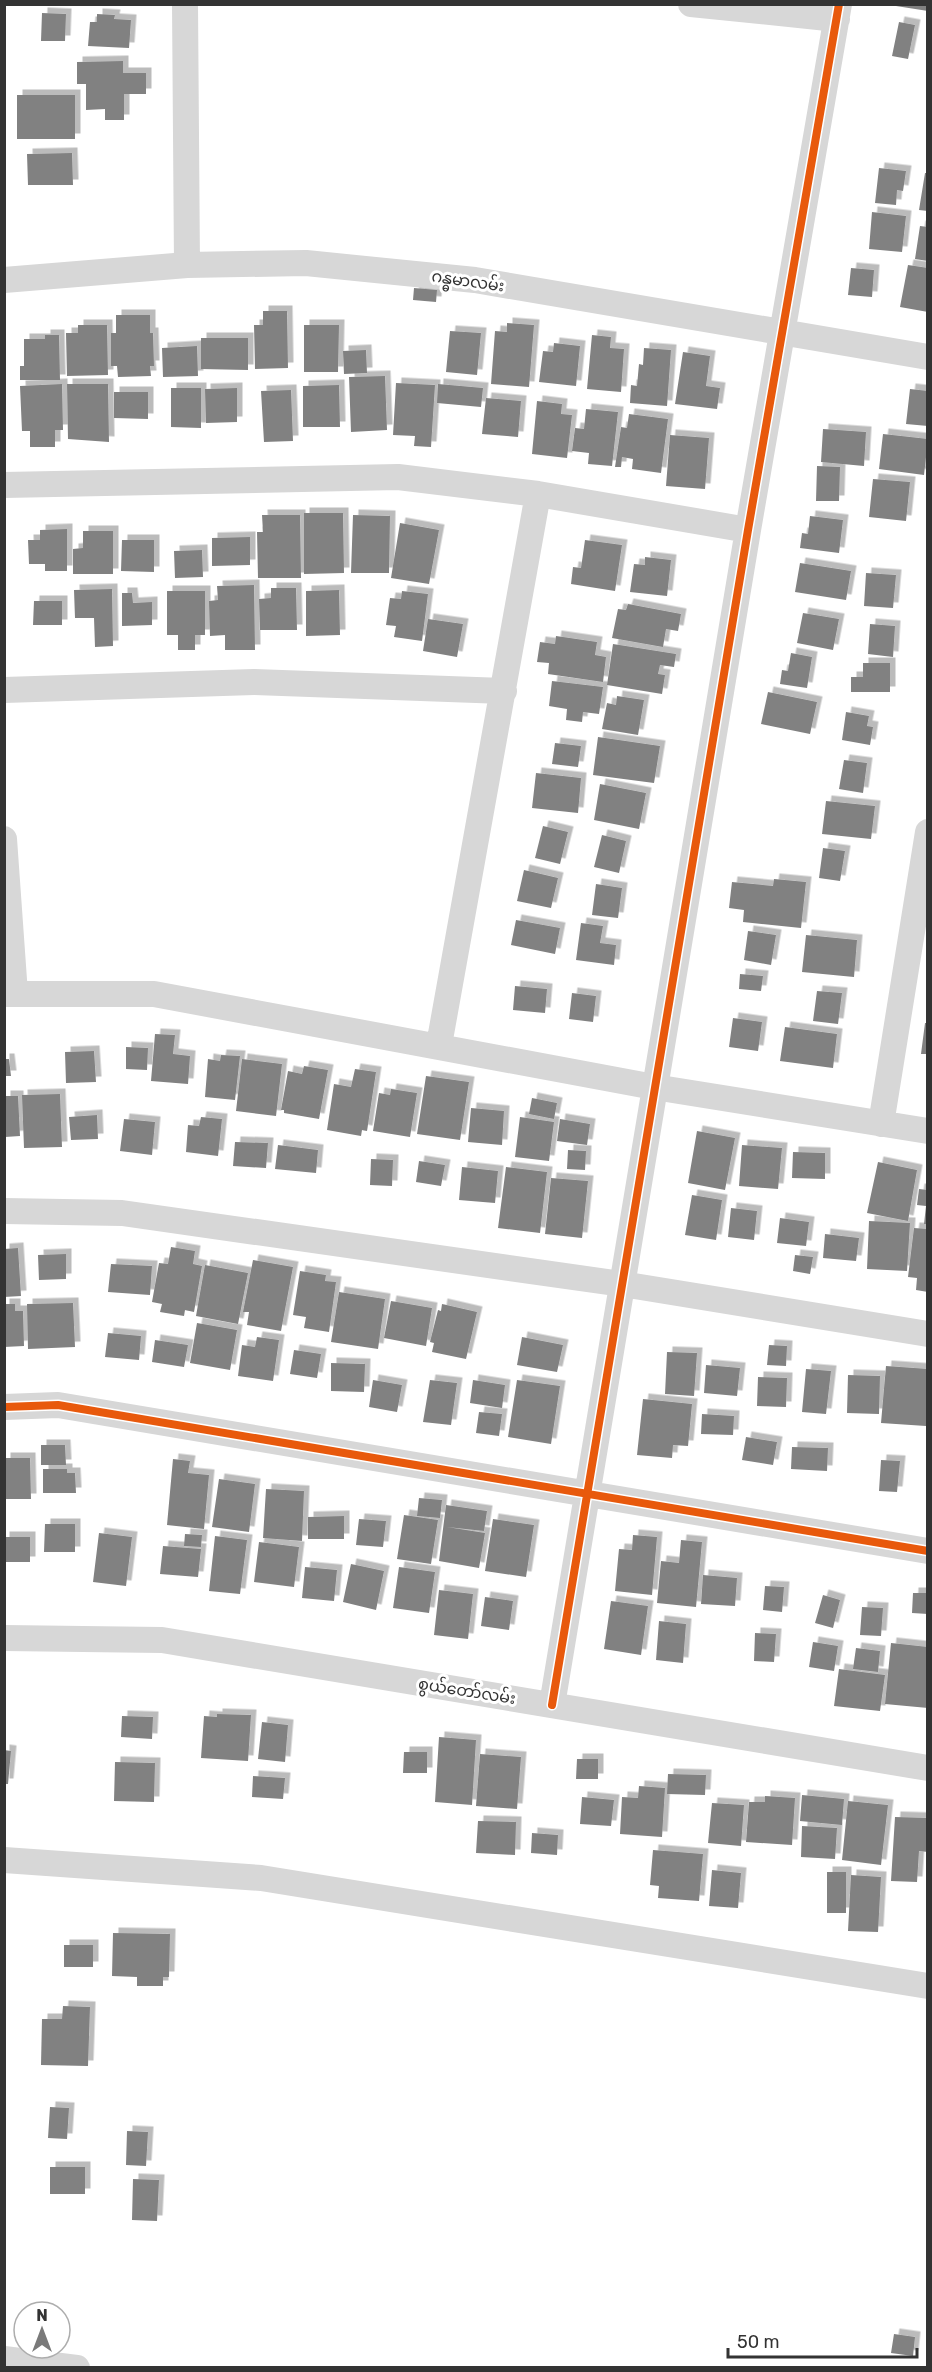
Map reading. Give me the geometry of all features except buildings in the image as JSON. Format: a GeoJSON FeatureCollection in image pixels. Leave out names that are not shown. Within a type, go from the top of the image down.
{"type":"FeatureCollection","features":[{"type":"Feature","properties":{"kind":"street"},"geometry":{"type":"LineString","coordinates":[[185,4],[187,265]]}},
{"type":"Feature","properties":{"kind":"street"},"geometry":{"type":"LineString","coordinates":[[552,1705],[748,530],[838,12],[691,4]]}},
{"type":"Feature","properties":{"kind":"street","name":"ဂန္ဓမာလမ်း"},"geometry":{"type":"LineString","coordinates":[[4,280],[187,265],[306,263],[475,280],[927,357]]}},
{"type":"Feature","properties":{"kind":"street"},"geometry":{"type":"LineString","coordinates":[[4,485],[398,477],[538,494],[748,530]]}},
{"type":"Feature","properties":{"kind":"street"},"geometry":{"type":"LineString","coordinates":[[439,1045],[538,494]]}},
{"type":"Feature","properties":{"kind":"street"},"geometry":{"type":"LineString","coordinates":[[4,690],[254,682],[504,691]]}},
{"type":"Feature","properties":{"kind":"street"},"geometry":{"type":"LineString","coordinates":[[881,1124],[921,914],[927,832]]}},
{"type":"Feature","properties":{"kind":"street"},"geometry":{"type":"LineString","coordinates":[[4,839],[10,994],[154,994],[439,1045],[654,1087],[927,1131]]}},
{"type":"Feature","properties":{"kind":"street"},"geometry":{"type":"LineString","coordinates":[[4,1211],[122,1213],[622,1284],[927,1334]]}},
{"type":"Feature","properties":{"kind":"street"},"geometry":{"type":"LineString","coordinates":[[4,1407],[58,1405],[927,1551]]}},
{"type":"Feature","properties":{"kind":"street","name":"စွယ်တော်လမ်း"},"geometry":{"type":"LineString","coordinates":[[4,1638],[162,1641],[927,1768]]}},
{"type":"Feature","properties":{"kind":"street"},"geometry":{"type":"LineString","coordinates":[[4,1860],[261,1878],[927,1986]]}},
{"type":"Feature","properties":{"kind":"street"},"geometry":{"type":"LineString","coordinates":[[4,2359],[77,2367]]}},
{"type":"Feature","properties":{"kind":"cycle path"},"geometry":{"type":"LineString","coordinates":[[552,1705],[748,530],[839,4]]}},
{"type":"Feature","properties":{"kind":"cycle path"},"geometry":{"type":"LineString","coordinates":[[4,1407],[58,1405],[928,1551]]}}]}
